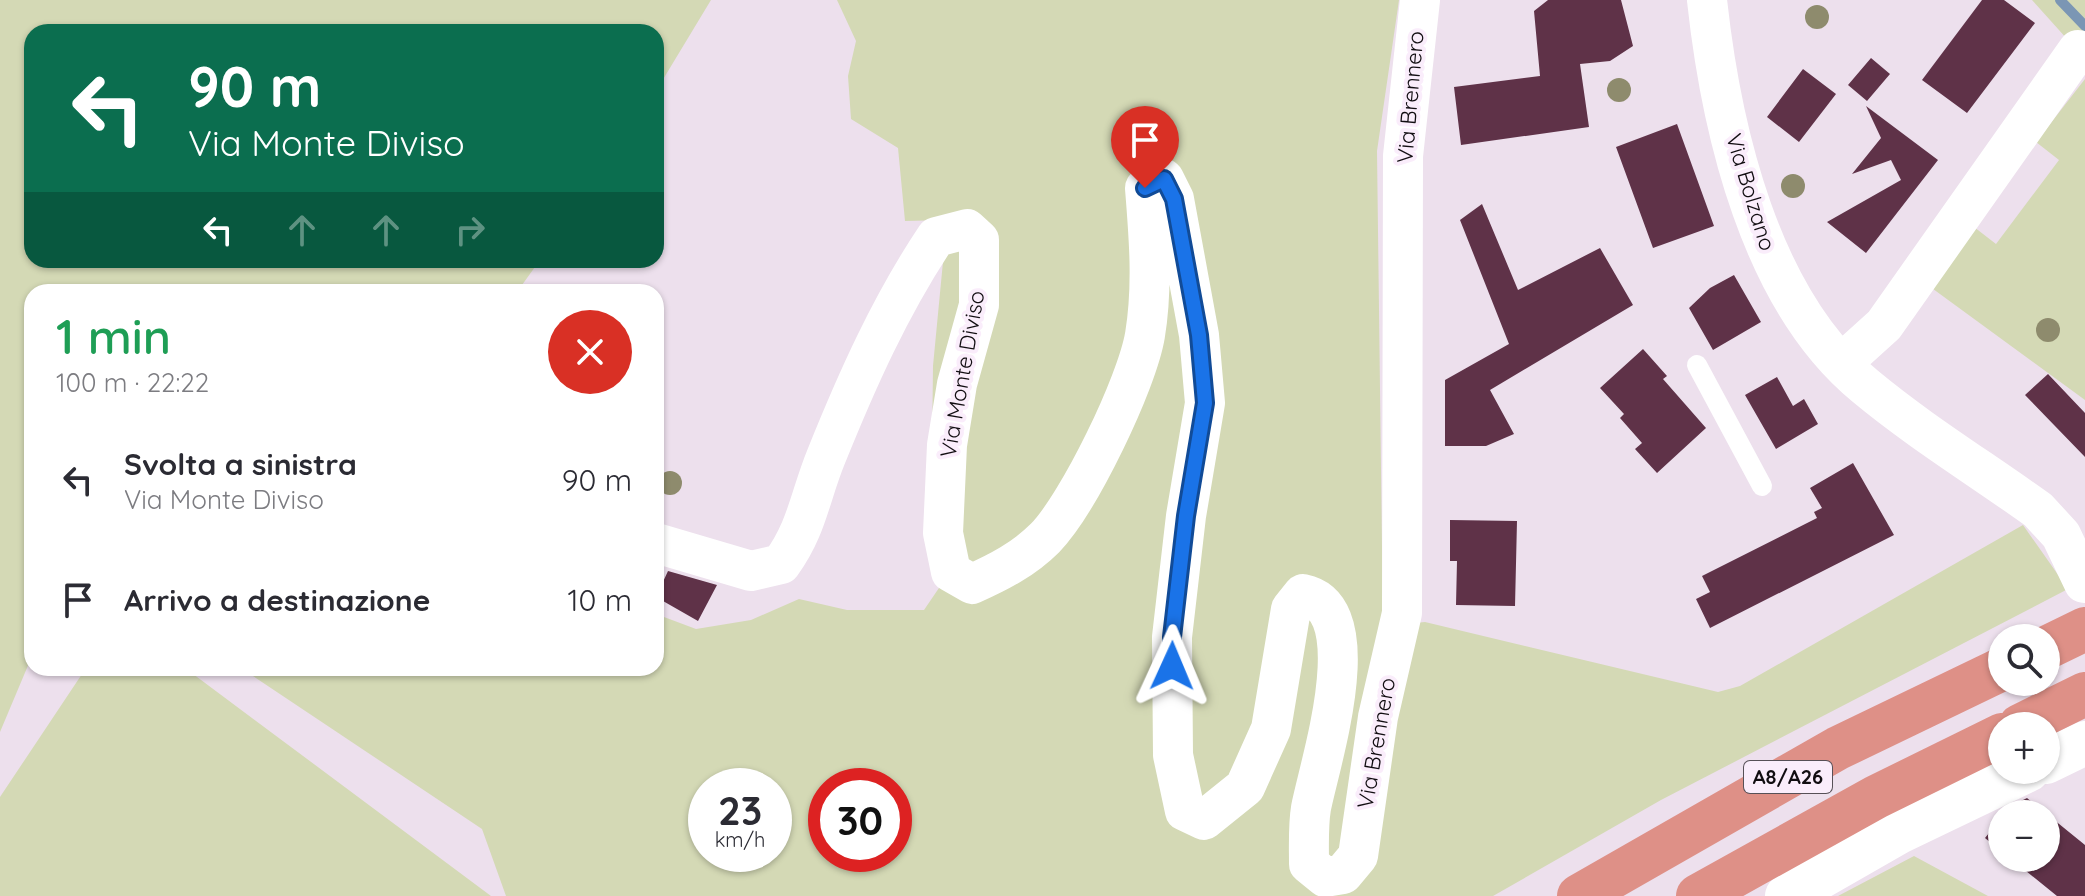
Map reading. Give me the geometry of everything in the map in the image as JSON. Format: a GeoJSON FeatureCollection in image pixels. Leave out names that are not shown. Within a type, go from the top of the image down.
{"type":"FeatureCollection","features":[{"type":"Feature","properties":{"kind":"highway"},"geometry":{"type":"LineString","coordinates":[[2060,641],[2085,629]]}},
{"type":"Feature","properties":{"kind":"highway","name":"A8/A26"},"geometry":{"type":"LineString","coordinates":[[1579,896],[1838,748],[1988,676]]}},
{"type":"Feature","properties":{"kind":"highway"},"geometry":{"type":"LineString","coordinates":[[2048,712],[2085,694]]}},
{"type":"Feature","properties":{"kind":"highway","name":"A8/A26"},"geometry":{"type":"LineString","coordinates":[[1698,896],[1876,797],[1988,742]]}},
{"type":"Feature","properties":{"kind":"street","name":"Via Brennero"},"geometry":{"type":"LineString","coordinates":[[1185,811],[1204,820],[1245,787],[1271,729],[1291,609],[1303,594],[1317,597],[1327,606],[1341,660],[1310,812],[1309,864],[1325,877],[1343,874],[1358,856],[1378,717],[1402,613],[1403,156],[1420,0]]}},
{"type":"Feature","properties":{"kind":"street","name":"Via Bolzano"},"geometry":{"type":"LineString","coordinates":[[1707,0],[1714,62],[1739,161],[1770,256],[1799,313],[1864,385],[2038,510],[2061,535],[2084,583]]}},
{"type":"Feature","properties":{"kind":"street"},"geometry":{"type":"LineString","coordinates":[[1842,363],[1884,325],[2078,50]]}},
{"type":"Feature","properties":{"kind":"street","name":"Via Monte Diviso"},"geometry":{"type":"LineString","coordinates":[[664,545],[751,571],[781,564],[799,540],[821,470],[869,353],[915,267],[936,237],[967,229],[979,240],[979,305],[957,384],[947,445],[943,533],[951,572],[972,584],[1006,570],[1046,538],[1109,434],[1145,338],[1150,285],[1145,188],[1164,179],[1174,199],[1199,335],[1205,403],[1186,516],[1172,637],[1173,755],[1185,811]]}},
{"type":"Feature","properties":{"kind":"street"},"geometry":{"type":"LineString","coordinates":[[2060,755],[2085,743]]}},
{"type":"Feature","properties":{"kind":"street"},"geometry":{"type":"LineString","coordinates":[[1787,896],[1899,832],[1999,784]]}},
{"type":"Feature","properties":{"kind":"lane"},"geometry":{"type":"LineString","coordinates":[[1697,365],[1762,486]]}},
{"type":"Feature","properties":{"kind":"green space"},"geometry":{"type":"Polygon","coordinates":[[[0,0],[711,0],[664,78],[664,24],[24,24],[24,268],[534,268],[523,284],[24,284],[24,675],[0,732],[0,0]]]}},
{"type":"Feature","properties":{"kind":"green space"},"geometry":{"type":"Polygon","coordinates":[[[837,0],[1399,0],[1377,151],[1383,626],[1425,622],[1718,692],[1740,686],[2023,525],[2068,589],[2000,624],[1988,624],[1988,630],[1661,800],[1493,896],[506,896],[482,829],[253,676],[664,676],[664,617],[696,629],[751,620],[799,599],[847,610],[924,610],[941,585],[932,448],[933,366],[947,220],[905,221],[898,148],[851,119],[848,76],[856,41],[837,0]]]}},
{"type":"Feature","properties":{"kind":"green space"},"geometry":{"type":"Polygon","coordinates":[[[2032,0],[2085,0],[2085,59],[2032,0]]]}},
{"type":"Feature","properties":{"kind":"green space"},"geometry":{"type":"Polygon","coordinates":[[[2085,79],[2085,400],[1929,286],[1974,227],[1996,244],[2059,160],[2036,142],[2085,79]]]}},
{"type":"Feature","properties":{"kind":"green space"},"geometry":{"type":"Polygon","coordinates":[[[81,676],[196,676],[491,896],[0,896],[0,797],[81,676]]]}},
{"type":"Feature","properties":{"kind":"green space"},"geometry":{"type":"Polygon","coordinates":[[[1914,856],[1988,896],[1838,896],[1914,856]]]}},
{"type":"Feature","properties":{"kind":"building"},"geometry":{"type":"Polygon","coordinates":[[[1548,0],[1621,0],[1633,46],[1610,61],[1580,64],[1589,127],[1461,145],[1454,87],[1540,76],[1534,11],[1548,0]]]}},
{"type":"Feature","properties":{"kind":"building"},"geometry":{"type":"Polygon","coordinates":[[[1982,0],[2004,0],[2035,23],[1967,113],[1922,80],[1982,0]]]}},
{"type":"Feature","properties":{"kind":"building"},"geometry":{"type":"Polygon","coordinates":[[[1871,58],[1890,74],[1867,101],[1848,85],[1871,58]]]}},
{"type":"Feature","properties":{"kind":"building"},"geometry":{"type":"Polygon","coordinates":[[[1803,69],[1836,94],[1799,142],[1767,117],[1803,69]]]}},
{"type":"Feature","properties":{"kind":"building"},"geometry":{"type":"Polygon","coordinates":[[[1866,106],[1938,160],[1866,253],[1827,222],[1901,180],[1891,160],[1852,174],[1881,138],[1866,106]]]}},
{"type":"Feature","properties":{"kind":"building"},"geometry":{"type":"Polygon","coordinates":[[[1677,124],[1714,226],[1653,248],[1616,147],[1677,124]]]}},
{"type":"Feature","properties":{"kind":"building"},"geometry":{"type":"Polygon","coordinates":[[[1482,204],[1518,290],[1600,248],[1633,305],[1490,390],[1514,434],[1486,446],[1445,446],[1445,380],[1509,344],[1460,220],[1482,204]]]}},
{"type":"Feature","properties":{"kind":"building"},"geometry":{"type":"Polygon","coordinates":[[[1734,275],[1761,322],[1713,350],[1689,308],[1710,288],[1734,275]]]}},
{"type":"Feature","properties":{"kind":"building"},"geometry":{"type":"Polygon","coordinates":[[[1643,349],[1667,376],[1663,379],[1706,428],[1657,473],[1635,449],[1642,443],[1620,418],[1624,414],[1600,388],[1643,349]]]}},
{"type":"Feature","properties":{"kind":"building"},"geometry":{"type":"Polygon","coordinates":[[[2048,374],[2085,413],[2085,457],[2025,395],[2048,374]]]}},
{"type":"Feature","properties":{"kind":"building"},"geometry":{"type":"Polygon","coordinates":[[[1777,377],[1793,406],[1804,399],[1818,424],[1776,449],[1745,395],[1777,377]]]}},
{"type":"Feature","properties":{"kind":"building"},"geometry":{"type":"Polygon","coordinates":[[[1853,463],[1894,535],[1710,628],[1696,599],[1710,592],[1702,576],[1817,518],[1814,512],[1822,508],[1810,488],[1853,463]]]}},
{"type":"Feature","properties":{"kind":"building"},"geometry":{"type":"Polygon","coordinates":[[[1450,520],[1517,521],[1515,606],[1456,605],[1457,561],[1450,561],[1450,520]]]}},
{"type":"Feature","properties":{"kind":"building"},"geometry":{"type":"Polygon","coordinates":[[[668,571],[717,585],[698,621],[664,602],[664,580],[668,571]]]}},
{"type":"Feature","properties":{"kind":"building"},"geometry":{"type":"Polygon","coordinates":[[[2060,825],[2085,845],[2085,896],[2057,896],[2027,872],[2060,872],[2060,825]]]}},
{"type":"Feature","properties":{"kind":"waterway"},"geometry":{"type":"LineString","coordinates":[[2060,0],[2085,26]]}},
{"type":"Feature","properties":{"kind":"route"},"geometry":{"type":"LineString","coordinates":[[1145,188],[1164,179],[1174,199],[1199,335],[1205,403],[1186,516],[1172,637],[1172,666]]}}]}
